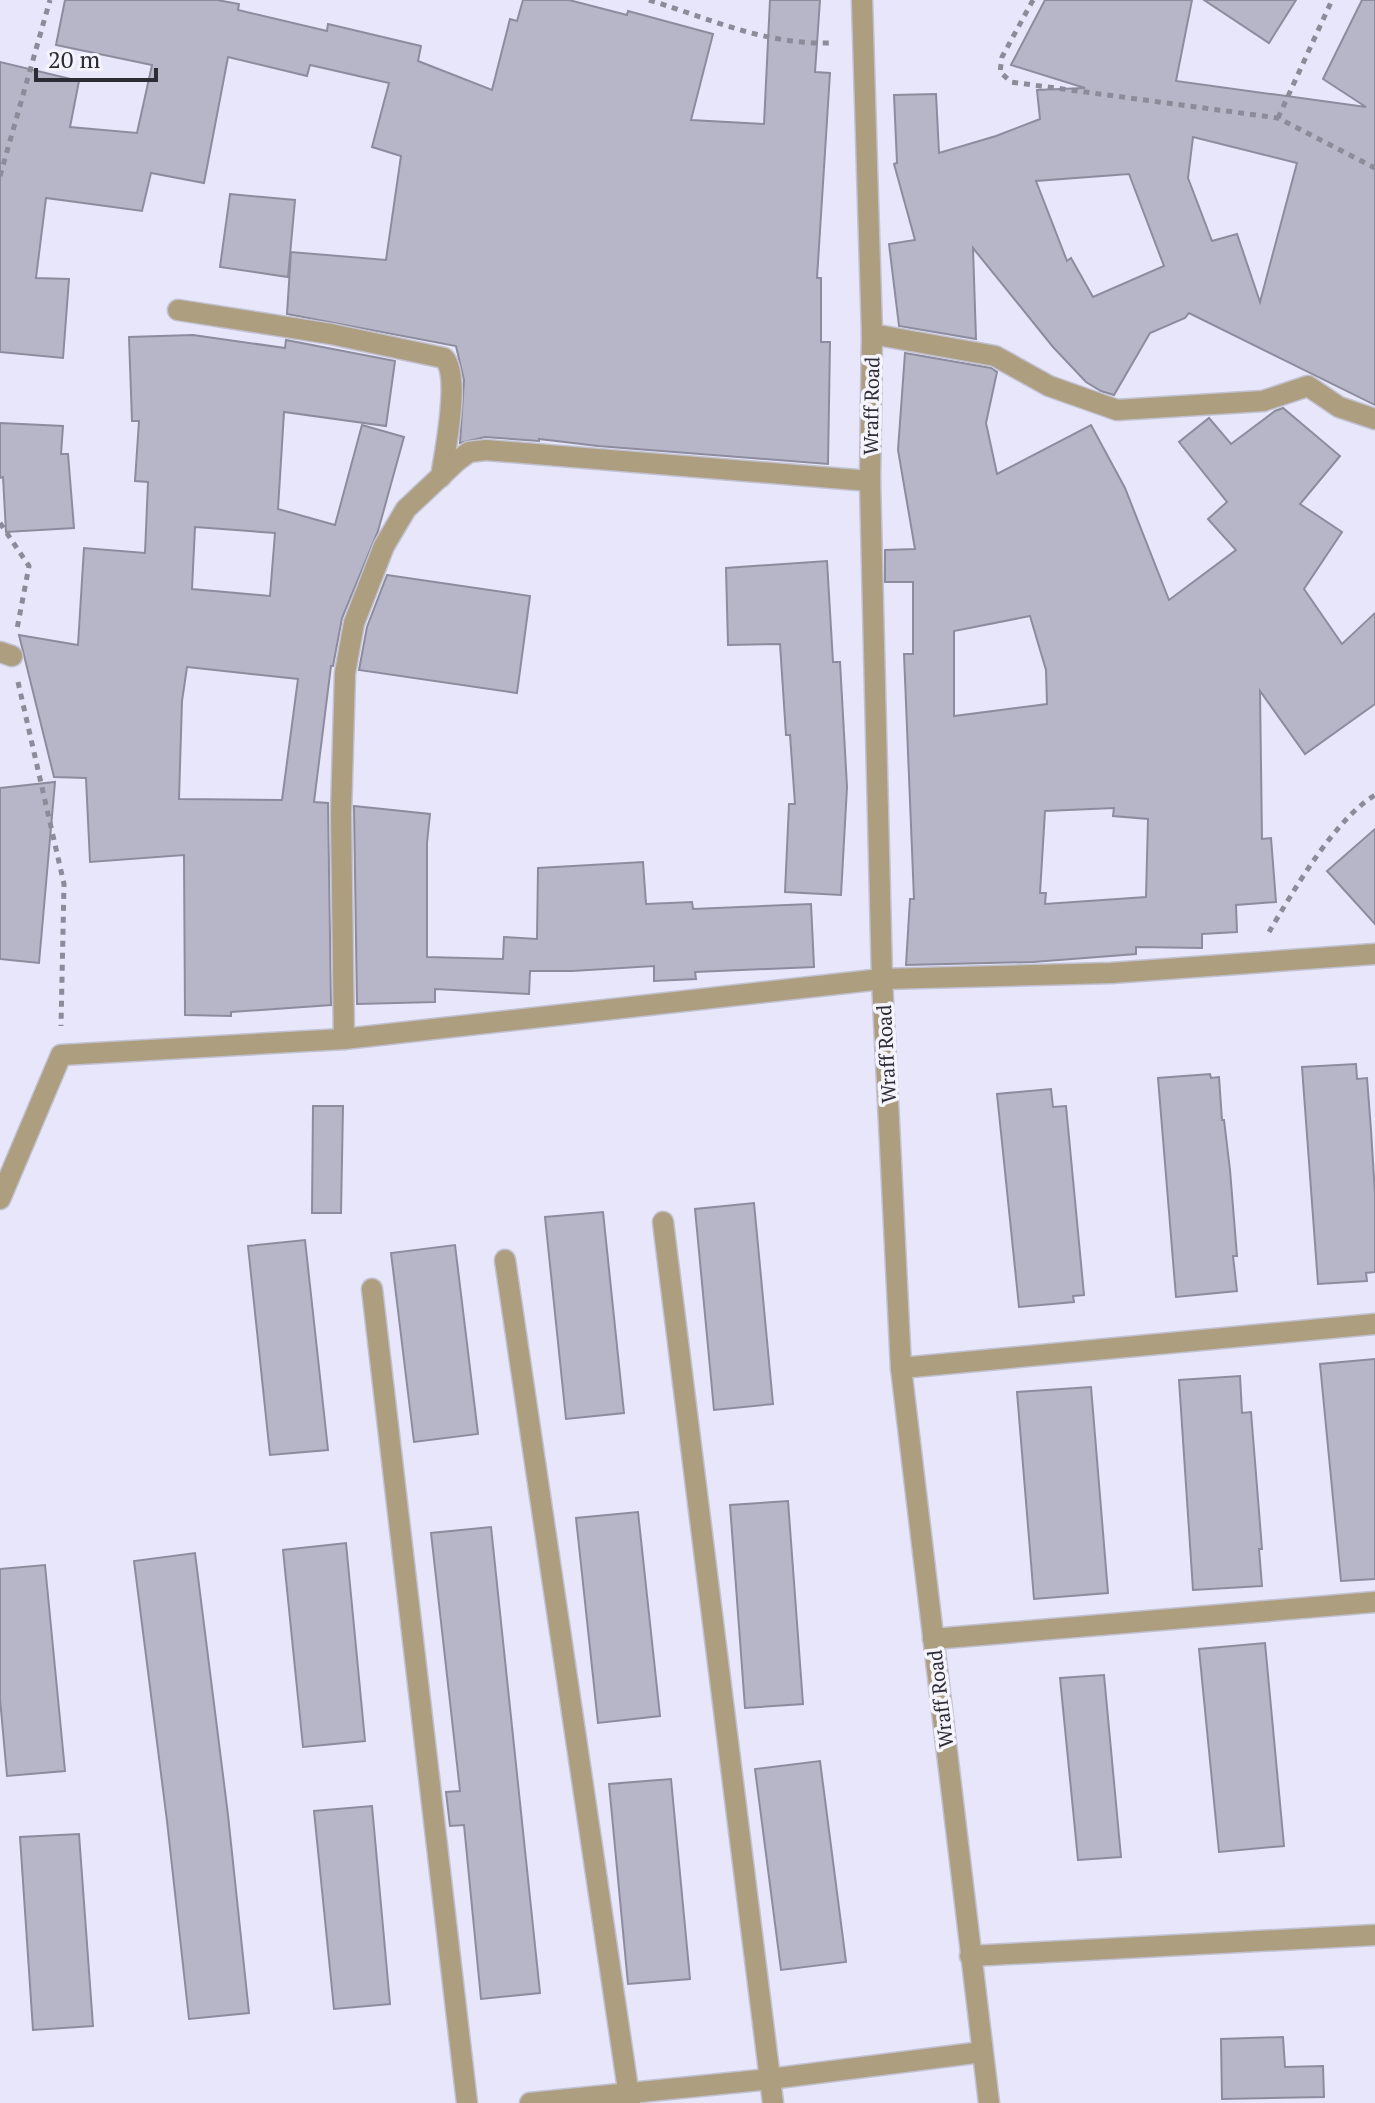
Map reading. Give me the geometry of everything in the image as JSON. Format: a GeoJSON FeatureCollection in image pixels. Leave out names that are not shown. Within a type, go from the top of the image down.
{"type":"FeatureCollection","features":[{"type":"Feature","properties":{"kind":"street","name":"Wraff Road"},"geometry":{"type":"LineString","coordinates":[[862,0],[872,334],[870,481],[882,979],[901,1368],[989,2103]]}},
{"type":"Feature","properties":{"kind":"street"},"geometry":{"type":"LineString","coordinates":[[178,310],[331,334],[444,358],[450,365],[451,377],[441,477]]}},
{"type":"Feature","properties":{"kind":"street"},"geometry":{"type":"LineString","coordinates":[[872,334],[995,356],[1049,386],[1117,410],[1263,401],[1308,386],[1339,407],[1375,419]]}},
{"type":"Feature","properties":{"kind":"street"},"geometry":{"type":"LineString","coordinates":[[344,1039],[341,814],[345,673],[354,623],[384,546],[406,509],[469,452],[486,450],[870,481]]}},
{"type":"Feature","properties":{"kind":"street"},"geometry":{"type":"LineString","coordinates":[[0,1199],[61,1055],[344,1039],[882,979],[1111,973],[1375,954]]}},
{"type":"Feature","properties":{"kind":"street"},"geometry":{"type":"LineString","coordinates":[[663,1222],[773,2103]]}},
{"type":"Feature","properties":{"kind":"street"},"geometry":{"type":"LineString","coordinates":[[505,1260],[629,2098]]}},
{"type":"Feature","properties":{"kind":"street"},"geometry":{"type":"LineString","coordinates":[[372,1289],[467,2103]]}},
{"type":"Feature","properties":{"kind":"street"},"geometry":{"type":"LineString","coordinates":[[901,1368],[1375,1324]]}},
{"type":"Feature","properties":{"kind":"street"},"geometry":{"type":"LineString","coordinates":[[933,1639],[1375,1602]]}},
{"type":"Feature","properties":{"kind":"street"},"geometry":{"type":"LineString","coordinates":[[970,1956],[1375,1935]]}},
{"type":"Feature","properties":{"kind":"street"},"geometry":{"type":"LineString","coordinates":[[530,2103],[629,2098],[982,2052]]}},
{"type":"Feature","properties":{"kind":"path"},"geometry":{"type":"LineString","coordinates":[[0,176],[50,0]]}},
{"type":"Feature","properties":{"kind":"path"},"geometry":{"type":"LineString","coordinates":[[649,0],[742,33],[802,44],[863,41]]}},
{"type":"Feature","properties":{"kind":"path"},"geometry":{"type":"LineString","coordinates":[[1033,0],[1002,57],[1000,72],[1011,82],[1278,118],[1375,168]]}},
{"type":"Feature","properties":{"kind":"path"},"geometry":{"type":"LineString","coordinates":[[1278,118],[1332,0]]}},
{"type":"Feature","properties":{"kind":"path"},"geometry":{"type":"LineString","coordinates":[[0,523],[29,566],[6,654],[64,884],[61,1055]]}},
{"type":"Feature","properties":{"kind":"path"},"geometry":{"type":"LineString","coordinates":[[1250,963],[1295,888],[1334,835],[1365,801],[1375,795]]}},
{"type":"Feature","properties":{"kind":"building"},"geometry":{"type":"Polygon","coordinates":[[[65,0],[217,0],[239,4],[238,10],[327,31],[328,24],[421,46],[418,61],[492,90],[510,19],[517,21],[523,0],[569,0],[627,15],[628,11],[713,34],[691,120],[764,124],[770,0],[820,0],[815,72],[830,73],[817,278],[821,278],[821,342],[830,342],[828,464],[539,439],[485,437],[460,443],[464,380],[456,346],[287,314],[291,252],[386,260],[401,156],[372,147],[389,83],[310,65],[307,76],[228,57],[204,183],[151,173],[142,211],[46,198],[36,278],[69,279],[63,358],[0,352],[0,62],[79,81],[70,127],[137,133],[152,65],[56,45],[65,0]]]}},
{"type":"Feature","properties":{"kind":"building"},"geometry":{"type":"Polygon","coordinates":[[[1045,0],[1192,0],[1176,81],[1366,107],[1323,79],[1362,0],[1375,0],[1375,405],[1189,313],[1185,318],[1150,333],[1114,395],[1101,391],[1086,382],[1053,347],[973,248],[976,339],[899,326],[889,244],[915,240],[894,164],[897,163],[894,95],[936,94],[939,153],[1040,119],[1037,90],[1085,88],[1011,65],[1045,0]],[[1193,137],[1188,178],[1212,241],[1237,234],[1260,302],[1297,163],[1193,137]],[[1129,174],[1036,181],[1067,261],[1071,258],[1093,297],[1164,266],[1129,174]]]}},
{"type":"Feature","properties":{"kind":"building"},"geometry":{"type":"Polygon","coordinates":[[[1204,0],[1296,0],[1269,43],[1204,0]]]}},
{"type":"Feature","properties":{"kind":"building"},"geometry":{"type":"Polygon","coordinates":[[[230,194],[295,200],[288,277],[220,267],[230,194]]]}},
{"type":"Feature","properties":{"kind":"building"},"geometry":{"type":"Polygon","coordinates":[[[193,335],[285,348],[286,340],[395,361],[386,426],[284,412],[278,509],[335,525],[362,425],[404,437],[378,531],[342,618],[331,666],[314,802],[328,803],[331,1005],[231,1012],[231,1016],[185,1015],[184,855],[90,862],[86,778],[54,777],[19,635],[78,645],[84,548],[145,553],[148,482],[135,481],[139,421],[132,421],[129,337],[193,335]],[[195,527],[192,589],[270,596],[275,533],[195,527]],[[187,667],[182,701],[179,799],[282,800],[298,679],[187,667]]]}},
{"type":"Feature","properties":{"kind":"building"},"geometry":{"type":"Polygon","coordinates":[[[905,353],[991,368],[997,372],[986,423],[997,474],[1091,425],[1125,488],[1169,600],[1236,550],[1208,519],[1227,502],[1179,442],[1209,418],[1231,444],[1283,408],[1340,456],[1300,504],[1342,532],[1304,589],[1342,644],[1375,613],[1375,704],[1305,754],[1260,691],[1262,839],[1271,838],[1276,902],[1236,905],[1237,932],[1202,934],[1202,948],[1136,947],[1136,954],[1033,962],[906,965],[910,899],[914,899],[904,654],[913,654],[913,582],[885,582],[885,550],[915,549],[898,450],[905,353]],[[1030,616],[954,631],[954,716],[1047,704],[1046,670],[1030,616]],[[1114,808],[1045,811],[1040,893],[1046,893],[1045,904],[1146,897],[1148,819],[1113,816],[1114,808]]]}},
{"type":"Feature","properties":{"kind":"building"},"geometry":{"type":"Polygon","coordinates":[[[0,423],[63,426],[61,454],[68,454],[74,528],[6,532],[3,477],[0,478],[0,423]]]}},
{"type":"Feature","properties":{"kind":"building"},"geometry":{"type":"Polygon","coordinates":[[[827,561],[833,662],[840,662],[847,787],[841,895],[785,892],[789,804],[795,804],[790,735],[786,735],[780,644],[728,645],[726,568],[827,561]]]}},
{"type":"Feature","properties":{"kind":"building"},"geometry":{"type":"Polygon","coordinates":[[[387,575],[530,596],[517,693],[359,670],[367,627],[387,575]]]}},
{"type":"Feature","properties":{"kind":"building"},"geometry":{"type":"Polygon","coordinates":[[[55,782],[39,963],[0,959],[0,788],[55,782]]]}},
{"type":"Feature","properties":{"kind":"building"},"geometry":{"type":"Polygon","coordinates":[[[354,806],[430,814],[427,957],[503,959],[504,937],[537,939],[538,868],[643,862],[646,904],[692,902],[693,909],[811,904],[814,967],[695,972],[696,979],[654,981],[654,966],[530,971],[529,994],[435,989],[435,1002],[357,1004],[354,806]]]}},
{"type":"Feature","properties":{"kind":"building"},"geometry":{"type":"Polygon","coordinates":[[[1375,829],[1375,924],[1327,871],[1375,829]]]}},
{"type":"Feature","properties":{"kind":"building"},"geometry":{"type":"Polygon","coordinates":[[[1356,1064],[1357,1079],[1367,1078],[1375,1194],[1375,1272],[1366,1273],[1367,1281],[1318,1284],[1302,1067],[1356,1064]]]}},
{"type":"Feature","properties":{"kind":"building"},"geometry":{"type":"Polygon","coordinates":[[[1210,1074],[1211,1078],[1219,1077],[1230,1170],[1237,1291],[1176,1297],[1158,1078],[1210,1074]]]}},
{"type":"Feature","properties":{"kind":"building"},"geometry":{"type":"Polygon","coordinates":[[[1051,1089],[1053,1107],[1066,1106],[1084,1295],[1073,1296],[1074,1302],[1019,1307],[997,1094],[1051,1089]]]}},
{"type":"Feature","properties":{"kind":"building"},"geometry":{"type":"Polygon","coordinates":[[[313,1106],[343,1106],[341,1213],[312,1213],[313,1106]]]}},
{"type":"Feature","properties":{"kind":"building"},"geometry":{"type":"Polygon","coordinates":[[[754,1203],[773,1404],[714,1410],[695,1209],[754,1203]]]}},
{"type":"Feature","properties":{"kind":"building"},"geometry":{"type":"Polygon","coordinates":[[[603,1212],[624,1413],[566,1419],[545,1217],[603,1212]]]}},
{"type":"Feature","properties":{"kind":"building"},"geometry":{"type":"Polygon","coordinates":[[[305,1240],[328,1450],[270,1455],[248,1246],[305,1240]]]}},
{"type":"Feature","properties":{"kind":"building"},"geometry":{"type":"Polygon","coordinates":[[[455,1245],[478,1434],[414,1442],[391,1253],[455,1245]]]}},
{"type":"Feature","properties":{"kind":"building"},"geometry":{"type":"Polygon","coordinates":[[[1375,1359],[1375,1579],[1341,1581],[1320,1364],[1375,1359]]]}},
{"type":"Feature","properties":{"kind":"building"},"geometry":{"type":"Polygon","coordinates":[[[1240,1376],[1242,1413],[1251,1412],[1262,1586],[1193,1590],[1179,1380],[1240,1376]]]}},
{"type":"Feature","properties":{"kind":"building"},"geometry":{"type":"Polygon","coordinates":[[[1091,1387],[1108,1593],[1034,1599],[1017,1392],[1091,1387]]]}},
{"type":"Feature","properties":{"kind":"building"},"geometry":{"type":"Polygon","coordinates":[[[788,1501],[803,1704],[745,1708],[730,1505],[788,1501]]]}},
{"type":"Feature","properties":{"kind":"building"},"geometry":{"type":"Polygon","coordinates":[[[638,1512],[660,1716],[598,1723],[576,1518],[638,1512]]]}},
{"type":"Feature","properties":{"kind":"building"},"geometry":{"type":"Polygon","coordinates":[[[491,1527],[540,1993],[481,1999],[464,1825],[450,1826],[446,1792],[460,1791],[431,1533],[491,1527]]]}},
{"type":"Feature","properties":{"kind":"building"},"geometry":{"type":"Polygon","coordinates":[[[346,1543],[365,1741],[303,1747],[283,1550],[346,1543]]]}},
{"type":"Feature","properties":{"kind":"building"},"geometry":{"type":"Polygon","coordinates":[[[195,1553],[249,2013],[189,2019],[134,1561],[195,1553]]]}},
{"type":"Feature","properties":{"kind":"building"},"geometry":{"type":"Polygon","coordinates":[[[45,1565],[65,1771],[7,1776],[0,1699],[0,1569],[45,1565]]]}},
{"type":"Feature","properties":{"kind":"building"},"geometry":{"type":"Polygon","coordinates":[[[1265,1643],[1284,1846],[1219,1852],[1199,1649],[1265,1643]]]}},
{"type":"Feature","properties":{"kind":"building"},"geometry":{"type":"Polygon","coordinates":[[[1104,1675],[1121,1857],[1078,1860],[1060,1678],[1104,1675]]]}},
{"type":"Feature","properties":{"kind":"building"},"geometry":{"type":"Polygon","coordinates":[[[820,1761],[846,1962],[781,1970],[755,1769],[820,1761]]]}},
{"type":"Feature","properties":{"kind":"building"},"geometry":{"type":"Polygon","coordinates":[[[671,1779],[690,1979],[628,1984],[609,1784],[671,1779]]]}},
{"type":"Feature","properties":{"kind":"building"},"geometry":{"type":"Polygon","coordinates":[[[372,1806],[390,2004],[334,2009],[314,1811],[372,1806]]]}},
{"type":"Feature","properties":{"kind":"building"},"geometry":{"type":"Polygon","coordinates":[[[79,1834],[93,2026],[33,2030],[20,1837],[79,1834]]]}},
{"type":"Feature","properties":{"kind":"building"},"geometry":{"type":"Polygon","coordinates":[[[1283,2037],[1285,2067],[1323,2066],[1324,2097],[1222,2099],[1221,2039],[1283,2037]]]}}]}
